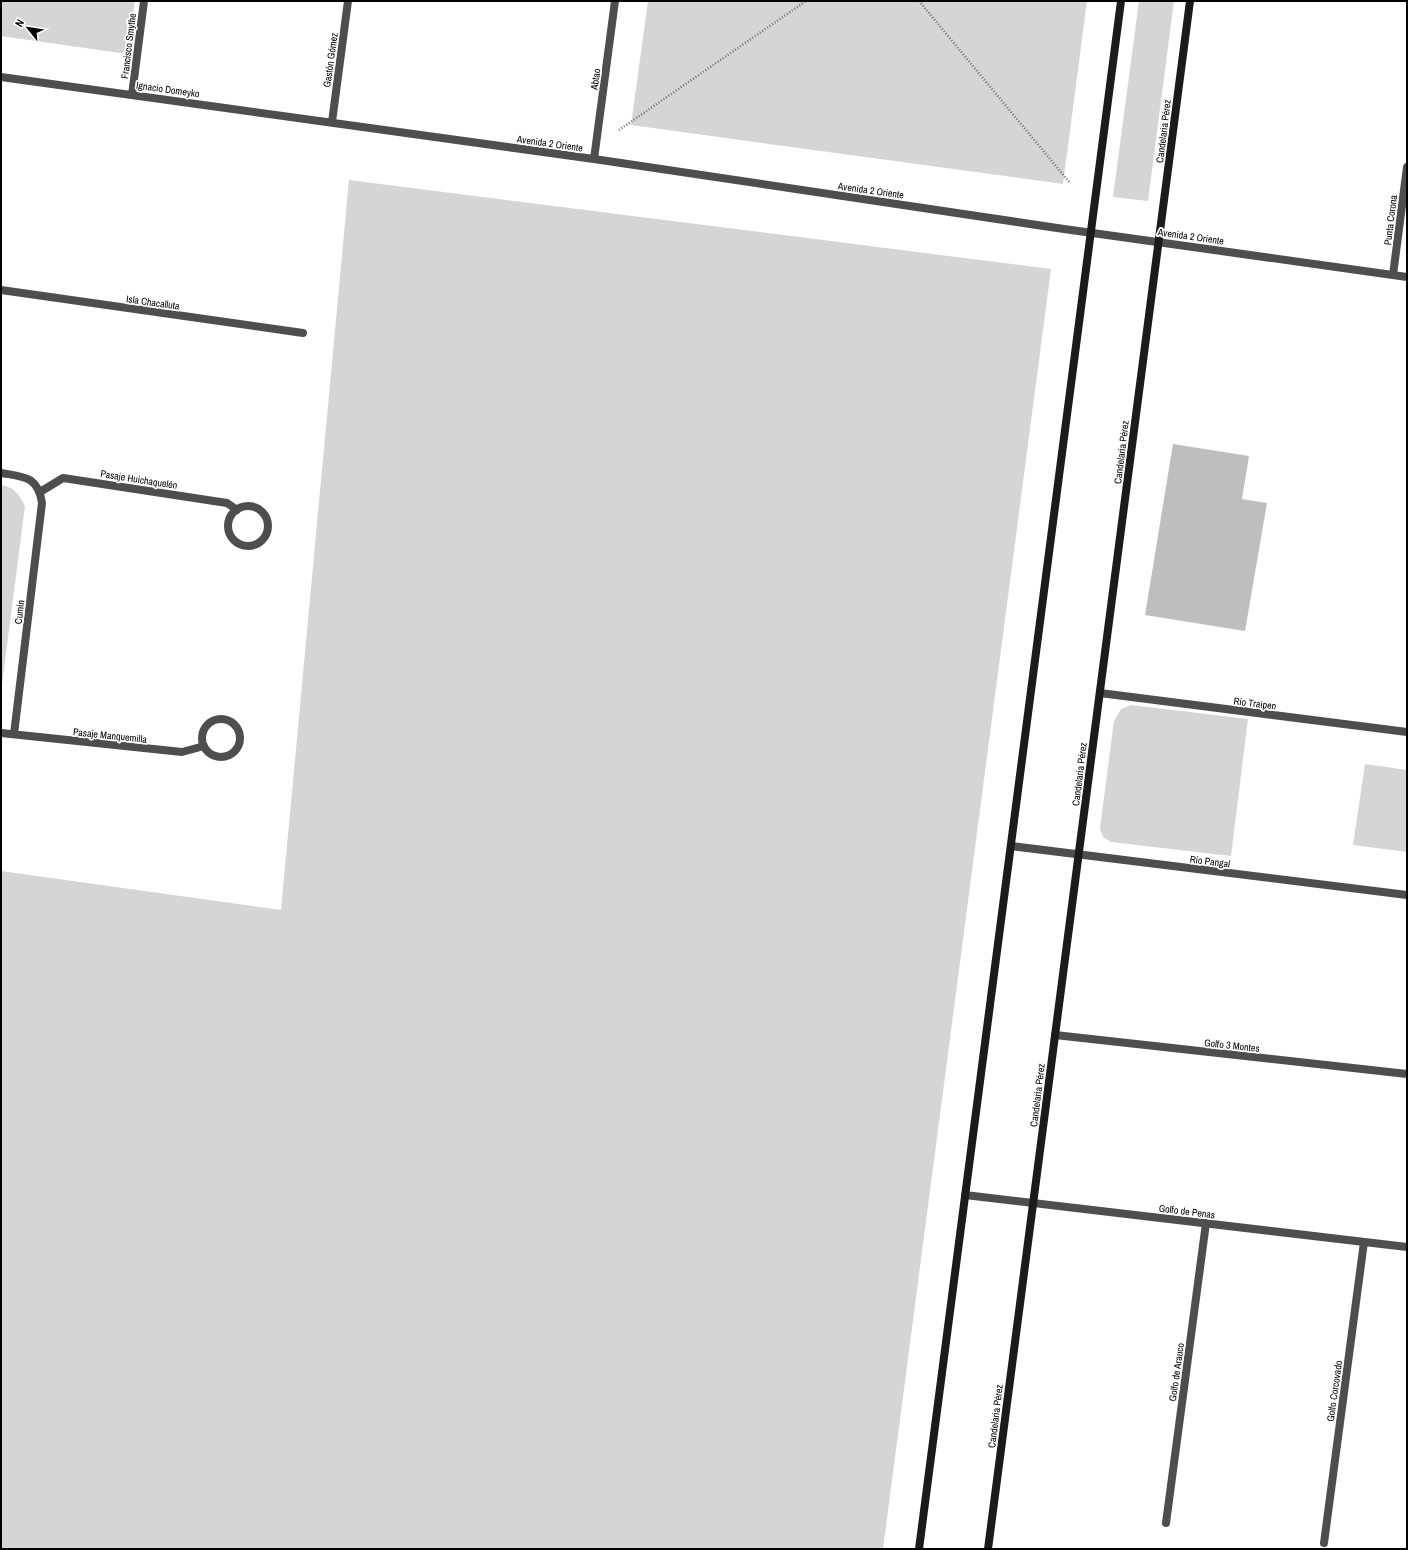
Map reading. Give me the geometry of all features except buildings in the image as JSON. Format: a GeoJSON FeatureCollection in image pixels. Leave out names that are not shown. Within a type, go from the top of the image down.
{"type":"FeatureCollection","features":[{"type":"Feature","properties":{"kind":"street","name":"Francisco Smythe"},"geometry":{"type":"LineString","coordinates":[[132,94],[144,1]]}},
{"type":"Feature","properties":{"kind":"street","name":"Gastón Gómez"},"geometry":{"type":"LineString","coordinates":[[332,122],[348,1]]}},
{"type":"Feature","properties":{"kind":"street","name":"Abtao"},"geometry":{"type":"LineString","coordinates":[[594,160],[616,1]]}},
{"type":"Feature","properties":{"kind":"street"},"geometry":{"type":"LineString","coordinates":[[919,1549],[1121,1]]}},
{"type":"Feature","properties":{"kind":"street","name":"Candelaria Pérez"},"geometry":{"type":"LineString","coordinates":[[988,1549],[1190,1]]}},
{"type":"Feature","properties":{"kind":"street","name":"Ignacio Domeyko"},"geometry":{"type":"LineString","coordinates":[[1,77],[332,122]]}},
{"type":"Feature","properties":{"kind":"street","name":"Avenida 2 Oriente"},"geometry":{"type":"LineString","coordinates":[[332,122],[1091,233],[1407,277]]}},
{"type":"Feature","properties":{"kind":"street","name":"Punta Corona"},"geometry":{"type":"LineString","coordinates":[[1393,275],[1407,167]]}},
{"type":"Feature","properties":{"kind":"street","name":"Isla Chacalluta"},"geometry":{"type":"LineString","coordinates":[[1,290],[302,333]]}},
{"type":"Feature","properties":{"kind":"street"},"geometry":{"type":"LineString","coordinates":[[1,473],[26,477],[35,483],[40,492]]}},
{"type":"Feature","properties":{"kind":"street","name":"Pasaje Huichaquelén"},"geometry":{"type":"LineString","coordinates":[[40,492],[63,478],[226,504],[237,510]]}},
{"type":"Feature","properties":{"kind":"street","name":"Cumin"},"geometry":{"type":"LineString","coordinates":[[14,734],[41,516],[42,503],[40,492]]}},
{"type":"Feature","properties":{"kind":"street","name":"Pasaje Huichaquelén"},"geometry":{"type":"LineString","coordinates":[[245,506],[253,507],[261,511],[266,517],[268,525],[267,534],[262,541],[255,545],[247,546],[238,544],[232,539],[228,531],[228,523],[231,516],[237,510],[245,506]]}},
{"type":"Feature","properties":{"kind":"street","name":"Río Traipen"},"geometry":{"type":"LineString","coordinates":[[1100,693],[1407,732]]}},
{"type":"Feature","properties":{"kind":"street"},"geometry":{"type":"LineString","coordinates":[[225,719],[235,724],[240,741],[238,747],[229,755],[218,757],[212,755],[204,746],[202,740],[204,729],[213,720],[225,719]]}},
{"type":"Feature","properties":{"kind":"street","name":"Pasaje Manquemilla"},"geometry":{"type":"LineString","coordinates":[[1,733],[182,752],[204,746]]}},
{"type":"Feature","properties":{"kind":"street","name":"Río Pangal"},"geometry":{"type":"LineString","coordinates":[[1011,846],[1407,895]]}},
{"type":"Feature","properties":{"kind":"street","name":"Golfo 3 Montes"},"geometry":{"type":"LineString","coordinates":[[1055,1035],[1407,1074]]}},
{"type":"Feature","properties":{"kind":"street","name":"Golfo de Penas"},"geometry":{"type":"LineString","coordinates":[[965,1195],[1407,1247]]}},
{"type":"Feature","properties":{"kind":"street","name":"Golfo de Arauco"},"geometry":{"type":"LineString","coordinates":[[1166,1523],[1206,1223]]}},
{"type":"Feature","properties":{"kind":"street","name":"Golfo Corcovado"},"geometry":{"type":"LineString","coordinates":[[1324,1543],[1364,1242]]}},
{"type":"Feature","properties":{"kind":"path"},"geometry":{"type":"LineString","coordinates":[[596,145],[806,1]]}},
{"type":"Feature","properties":{"kind":"path"},"geometry":{"type":"LineString","coordinates":[[919,1],[1070,183]]}},
{"type":"Feature","properties":{"kind":"shaded area"},"geometry":{"type":"Polygon","coordinates":[[[1,1],[135,1],[127,54],[1,36],[1,1]]]}},
{"type":"Feature","properties":{"kind":"shaded area"},"geometry":{"type":"Polygon","coordinates":[[[648,1],[1087,1],[1063,184],[631,125],[648,1]]]}},
{"type":"Feature","properties":{"kind":"shaded area"},"geometry":{"type":"Polygon","coordinates":[[[1139,1],[1174,1],[1148,201],[1113,197],[1139,1]]]}},
{"type":"Feature","properties":{"kind":"shaded area"},"geometry":{"type":"Polygon","coordinates":[[[349,180],[1051,269],[883,1549],[1,1549],[1,871],[281,910],[349,180]]]}},
{"type":"Feature","properties":{"kind":"shaded area"},"geometry":{"type":"Polygon","coordinates":[[[1,485],[13,489],[21,498],[25,506],[1,692],[1,485]]]}},
{"type":"Feature","properties":{"kind":"shaded area"},"geometry":{"type":"Polygon","coordinates":[[[1131,705],[1248,719],[1231,856],[1111,842],[1103,837],[1100,828],[1114,721],[1121,709],[1131,705]]]}},
{"type":"Feature","properties":{"kind":"shaded area"},"geometry":{"type":"Polygon","coordinates":[[[1365,764],[1407,770],[1407,852],[1353,845],[1365,764]]]}}]}
